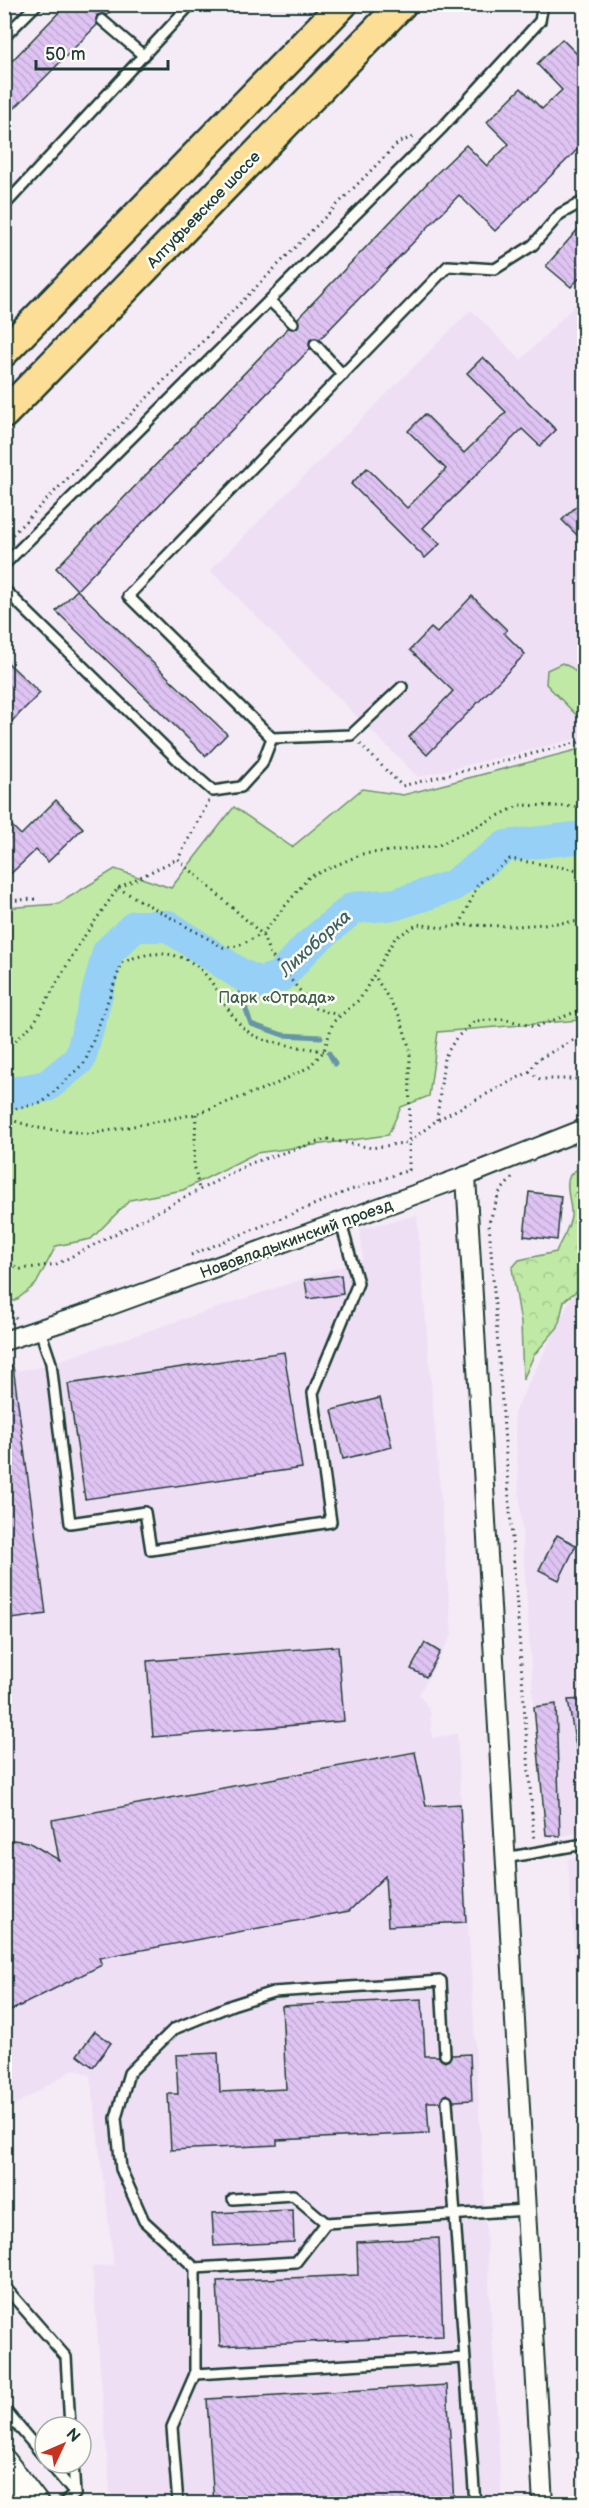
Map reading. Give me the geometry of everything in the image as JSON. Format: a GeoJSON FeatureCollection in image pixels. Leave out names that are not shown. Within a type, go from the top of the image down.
{"type":"FeatureCollection","features":[{"type":"Feature","properties":{"kind":"main road"},"geometry":{"type":"LineString","coordinates":[[4,352],[343,4]]}},
{"type":"Feature","properties":{"kind":"main road","name":"Алтуфьевское шоссе"},"geometry":{"type":"LineString","coordinates":[[4,414],[402,4]]}},
{"type":"Feature","properties":{"kind":"main road"},"geometry":{"type":"LineString","coordinates":[[4,2463],[35,2504]]}},
{"type":"Feature","properties":{"kind":"street","name":"Нововладыкинский проезд"},"geometry":{"type":"LineString","coordinates":[[4,1341],[465,1176],[585,1128]]}},
{"type":"Feature","properties":{"kind":"street"},"geometry":{"type":"LineString","coordinates":[[465,1176],[543,2504]]}},
{"type":"Feature","properties":{"kind":"lane"},"geometry":{"type":"LineString","coordinates":[[4,37],[37,4]]}},
{"type":"Feature","properties":{"kind":"lane"},"geometry":{"type":"LineString","coordinates":[[4,206],[191,4]]}},
{"type":"Feature","properties":{"kind":"lane"},"geometry":{"type":"LineString","coordinates":[[4,565],[442,128],[540,21],[543,4]]}},
{"type":"Feature","properties":{"kind":"lane"},"geometry":{"type":"LineString","coordinates":[[102,20],[144,56]]}},
{"type":"Feature","properties":{"kind":"lane"},"geometry":{"type":"LineString","coordinates":[[402,687],[351,735],[272,738],[128,596],[448,266],[495,269],[533,245],[560,214],[585,201]]}},
{"type":"Feature","properties":{"kind":"lane"},"geometry":{"type":"LineString","coordinates":[[270,301],[293,323]]}},
{"type":"Feature","properties":{"kind":"lane"},"geometry":{"type":"LineString","coordinates":[[315,344],[343,375]]}},
{"type":"Feature","properties":{"kind":"lane"},"geometry":{"type":"LineString","coordinates":[[4,589],[213,791],[241,787],[262,764],[272,738]]}},
{"type":"Feature","properties":{"kind":"lane"},"geometry":{"type":"LineString","coordinates":[[40,1330],[51,1363],[70,1523],[145,1512],[151,1550],[331,1522],[313,1392],[358,1283],[340,1220]]}},
{"type":"Feature","properties":{"kind":"lane"},"geometry":{"type":"LineString","coordinates":[[505,1858],[585,1844]]}},
{"type":"Feature","properties":{"kind":"lane"},"geometry":{"type":"LineString","coordinates":[[326,2223],[296,2262],[195,2268],[144,2221],[122,2169],[116,2118],[129,2073],[174,2028],[273,1992],[441,1981],[444,2055]]}},
{"type":"Feature","properties":{"kind":"lane"},"geometry":{"type":"LineString","coordinates":[[447,2102],[453,2215],[475,2504]]}},
{"type":"Feature","properties":{"kind":"lane"},"geometry":{"type":"LineString","coordinates":[[233,2199],[293,2194],[326,2223],[526,2210]]}},
{"type":"Feature","properties":{"kind":"lane"},"geometry":{"type":"LineString","coordinates":[[178,2504],[172,2427],[195,2374],[195,2268]]}},
{"type":"Feature","properties":{"kind":"lane"},"geometry":{"type":"LineString","coordinates":[[4,2286],[66,2357],[69,2415]]}},
{"type":"Feature","properties":{"kind":"lane"},"geometry":{"type":"LineString","coordinates":[[195,2374],[464,2358]]}},
{"type":"Feature","properties":{"kind":"lane"},"geometry":{"type":"LineString","coordinates":[[4,2409],[33,2444]]}},
{"type":"Feature","properties":{"kind":"lane"},"geometry":{"type":"LineString","coordinates":[[59,2475],[75,2494]]}},
{"type":"Feature","properties":{"kind":"lane"},"geometry":{"type":"LineString","coordinates":[[74,2475],[75,2494]]}},
{"type":"Feature","properties":{"kind":"lane"},"geometry":{"type":"LineString","coordinates":[[62,2504],[75,2494]]}},
{"type":"Feature","properties":{"kind":"path"},"geometry":{"type":"LineString","coordinates":[[4,543],[399,142],[442,128]]}},
{"type":"Feature","properties":{"kind":"path"},"geometry":{"type":"LineString","coordinates":[[351,735],[402,786],[585,741]]}},
{"type":"Feature","properties":{"kind":"path"},"geometry":{"type":"LineString","coordinates":[[4,1043],[14,1042],[34,1023],[79,944],[118,888],[178,859],[213,791]]}},
{"type":"Feature","properties":{"kind":"path"},"geometry":{"type":"LineString","coordinates":[[118,888],[223,947],[238,946],[262,934],[309,877],[362,854],[437,846],[520,805],[585,807]]}},
{"type":"Feature","properties":{"kind":"path"},"geometry":{"type":"LineString","coordinates":[[178,859],[262,934],[270,954],[314,1008],[338,1015]]}},
{"type":"Feature","properties":{"kind":"path"},"geometry":{"type":"LineString","coordinates":[[460,925],[478,884],[510,859],[585,871]]}},
{"type":"Feature","properties":{"kind":"path"},"geometry":{"type":"LineString","coordinates":[[4,901],[35,898]]}},
{"type":"Feature","properties":{"kind":"path"},"geometry":{"type":"LineString","coordinates":[[4,1118],[38,1128],[91,1134],[196,1114],[276,1084],[309,1067],[324,1051],[333,1022],[338,1015],[360,999],[395,938],[418,924],[442,928],[460,925],[517,926],[585,921]]}},
{"type":"Feature","properties":{"kind":"path"},"geometry":{"type":"LineString","coordinates":[[4,1111],[42,1102],[85,1062],[122,963],[138,954],[170,953],[202,970],[232,1017],[254,1036],[324,1051]]}},
{"type":"Feature","properties":{"kind":"path"},"geometry":{"type":"LineString","coordinates":[[185,1258],[345,1192],[409,1170],[410,1050],[400,1017],[374,975]]}},
{"type":"Feature","properties":{"kind":"path"},"geometry":{"type":"LineString","coordinates":[[437,1120],[444,1058],[456,1038],[475,1021],[504,1019],[535,1027],[585,1009]]}},
{"type":"Feature","properties":{"kind":"path"},"geometry":{"type":"LineString","coordinates":[[4,1261],[21,1269],[57,1264],[251,1163],[327,1140],[372,1148],[408,1142],[437,1120],[529,1072],[537,1060],[585,1034]]}},
{"type":"Feature","properties":{"kind":"path"},"geometry":{"type":"LineString","coordinates":[[529,1072],[540,1079],[585,1079]]}},
{"type":"Feature","properties":{"kind":"path"},"geometry":{"type":"LineString","coordinates":[[196,1114],[194,1164],[200,1189]]}},
{"type":"Feature","properties":{"kind":"path"},"geometry":{"type":"LineString","coordinates":[[499,1193],[489,1222],[535,1852]]}},
{"type":"Feature","properties":{"kind":"shaded area"},"geometry":{"type":"Polygon","coordinates":[[[584,296],[584,737],[418,777],[210,570],[471,310],[521,360],[584,296]]]}},
{"type":"Feature","properties":{"kind":"shaded area"},"geometry":{"type":"Polygon","coordinates":[[[417,1215],[452,1635],[419,1694],[430,1711],[432,1738],[457,1734],[502,2503],[117,2503],[110,2491],[92,2267],[114,2265],[90,2075],[74,2069],[5,2111],[5,1372],[37,1368],[363,1259],[360,1229],[417,1215]]]}},
{"type":"Feature","properties":{"kind":"shaded area"},"geometry":{"type":"Polygon","coordinates":[[[584,1272],[584,1832],[560,1836],[546,1835],[534,1707],[514,1413],[584,1272]]]}},
{"type":"Feature","properties":{"kind":"shaded area"},"geometry":{"type":"Polygon","coordinates":[[[584,1857],[584,2093],[568,1859],[584,1857]]]}},
{"type":"Feature","properties":{"kind":"shaded area"},"geometry":{"type":"Polygon","coordinates":[[[579,2158],[584,2158],[584,2238],[579,2158]]]}},
{"type":"Feature","properties":{"kind":"green space"},"geometry":{"type":"Polygon","coordinates":[[[562,663],[572,668],[584,681],[584,723],[546,684],[547,670],[562,663]]]}},
{"type":"Feature","properties":{"kind":"green space","name":"Парк «Отрада»"},"geometry":{"type":"Polygon","coordinates":[[[584,748],[584,1017],[579,1020],[438,1032],[429,1096],[401,1107],[388,1135],[256,1153],[183,1190],[130,1200],[91,1239],[56,1246],[36,1284],[15,1301],[5,1299],[5,908],[58,904],[115,869],[171,888],[234,807],[292,847],[362,789],[403,795],[584,748]]]}},
{"type":"Feature","properties":{"kind":"green space"},"geometry":{"type":"Polygon","coordinates":[[[584,1167],[584,1285],[564,1301],[558,1327],[534,1355],[523,1380],[521,1323],[512,1268],[519,1260],[556,1252],[571,1216],[568,1181],[575,1170],[584,1167]]]}},
{"type":"Feature","properties":{"kind":"building"},"geometry":{"type":"Polygon","coordinates":[[[67,4],[117,4],[107,15],[97,15],[97,25],[4,119],[4,69],[67,4]]]}},
{"type":"Feature","properties":{"kind":"building"},"geometry":{"type":"Polygon","coordinates":[[[562,39],[585,62],[585,142],[495,231],[459,195],[320,339],[310,339],[310,349],[77,590],[56,568],[288,328],[297,328],[298,318],[437,173],[466,145],[487,166],[509,144],[487,122],[521,88],[542,109],[562,90],[537,64],[562,39]]]}},
{"type":"Feature","properties":{"kind":"building"},"geometry":{"type":"Polygon","coordinates":[[[585,221],[585,272],[571,287],[546,266],[585,221]]]}},
{"type":"Feature","properties":{"kind":"building"},"geometry":{"type":"Polygon","coordinates":[[[483,357],[556,430],[540,446],[522,429],[423,528],[440,544],[425,558],[351,484],[367,468],[407,508],[446,469],[408,431],[425,414],[464,453],[506,412],[467,373],[483,357]]]}},
{"type":"Feature","properties":{"kind":"building"},"geometry":{"type":"Polygon","coordinates":[[[585,498],[585,543],[562,520],[585,498]]]}},
{"type":"Feature","properties":{"kind":"building"},"geometry":{"type":"Polygon","coordinates":[[[77,590],[227,734],[206,756],[56,611],[77,590]]]}},
{"type":"Feature","properties":{"kind":"building"},"geometry":{"type":"Polygon","coordinates":[[[472,596],[507,630],[504,633],[525,654],[427,755],[409,737],[453,691],[410,650],[431,628],[437,633],[472,596]]]}},
{"type":"Feature","properties":{"kind":"building"},"geometry":{"type":"Polygon","coordinates":[[[4,659],[40,693],[4,729],[4,659]]]}},
{"type":"Feature","properties":{"kind":"building"},"geometry":{"type":"Polygon","coordinates":[[[56,800],[83,828],[48,862],[36,850],[4,880],[4,818],[21,835],[56,800]]]}},
{"type":"Feature","properties":{"kind":"building"},"geometry":{"type":"Polygon","coordinates":[[[529,1192],[561,1196],[557,1240],[524,1236],[529,1192]]]}},
{"type":"Feature","properties":{"kind":"building"},"geometry":{"type":"Polygon","coordinates":[[[341,1275],[343,1294],[308,1299],[305,1280],[341,1275]]]}},
{"type":"Feature","properties":{"kind":"building"},"geometry":{"type":"Polygon","coordinates":[[[284,1352],[302,1468],[85,1499],[68,1384],[284,1352]]]}},
{"type":"Feature","properties":{"kind":"building"},"geometry":{"type":"Polygon","coordinates":[[[4,1366],[13,1366],[46,1614],[12,1619],[4,1562],[4,1366]]]}},
{"type":"Feature","properties":{"kind":"building"},"geometry":{"type":"Polygon","coordinates":[[[380,1398],[392,1447],[343,1459],[332,1410],[380,1398]]]}},
{"type":"Feature","properties":{"kind":"building"},"geometry":{"type":"Polygon","coordinates":[[[557,1535],[576,1545],[559,1580],[539,1570],[557,1535]]]}},
{"type":"Feature","properties":{"kind":"building"},"geometry":{"type":"Polygon","coordinates":[[[425,1643],[440,1652],[426,1677],[411,1669],[425,1643]]]}},
{"type":"Feature","properties":{"kind":"building"},"geometry":{"type":"Polygon","coordinates":[[[338,1646],[344,1721],[153,1737],[147,1661],[338,1646]]]}},
{"type":"Feature","properties":{"kind":"building"},"geometry":{"type":"Polygon","coordinates":[[[585,1699],[585,1752],[577,1752],[568,1700],[585,1699]]]}},
{"type":"Feature","properties":{"kind":"building"},"geometry":{"type":"Polygon","coordinates":[[[556,1704],[560,1836],[546,1835],[534,1707],[556,1704]]]}},
{"type":"Feature","properties":{"kind":"building"},"geometry":{"type":"Polygon","coordinates":[[[415,1752],[426,1806],[460,1804],[466,1922],[388,1926],[385,1876],[349,1911],[99,1958],[102,1965],[4,2014],[4,1842],[13,1840],[28,1842],[59,1860],[52,1820],[415,1752]]]}},
{"type":"Feature","properties":{"kind":"building"},"geometry":{"type":"Polygon","coordinates":[[[422,1999],[425,2056],[438,2056],[445,2062],[452,2055],[470,2054],[472,2100],[454,2101],[447,2094],[440,2102],[427,2102],[429,2133],[277,2140],[277,2145],[171,2150],[168,2094],[178,2094],[176,2055],[218,2053],[220,2092],[286,2089],[282,2006],[422,1999]]]}},
{"type":"Feature","properties":{"kind":"building"},"geometry":{"type":"Polygon","coordinates":[[[95,2031],[111,2043],[93,2067],[77,2055],[95,2031]]]}},
{"type":"Feature","properties":{"kind":"building"},"geometry":{"type":"Polygon","coordinates":[[[293,2210],[294,2242],[214,2246],[212,2213],[293,2210]]]}},
{"type":"Feature","properties":{"kind":"building"},"geometry":{"type":"Polygon","coordinates":[[[439,2238],[443,2336],[220,2346],[217,2281],[358,2275],[357,2242],[439,2238]]]}},
{"type":"Feature","properties":{"kind":"building"},"geometry":{"type":"Polygon","coordinates":[[[447,2385],[454,2504],[214,2504],[207,2399],[447,2385]]]}},
{"type":"Feature","properties":{"kind":"waterway","name":"Лихоборка"},"geometry":{"type":"LineString","coordinates":[[4,1090],[12,1093],[47,1086],[80,1059],[108,952],[135,926],[168,926],[240,974],[259,983],[281,976],[306,948],[353,908],[396,904],[452,886],[506,846],[584,837]]}},
{"type":"Feature","properties":{"kind":"waterway"},"geometry":{"type":"LineString","coordinates":[[240,974],[240,992],[251,1024],[283,1035],[321,1037]]}},
{"type":"Feature","properties":{"kind":"waterway"},"geometry":{"type":"LineString","coordinates":[[329,1053],[335,1064]]}}]}
